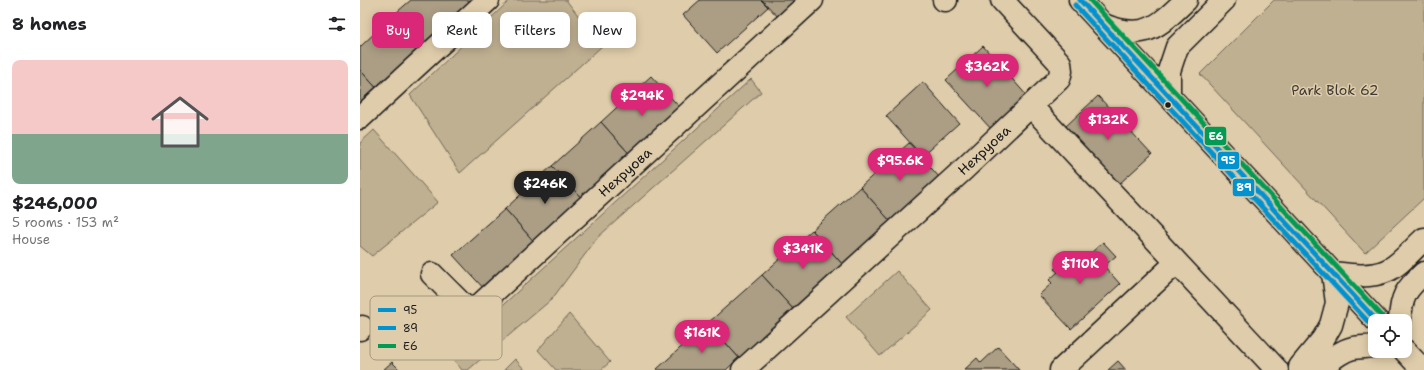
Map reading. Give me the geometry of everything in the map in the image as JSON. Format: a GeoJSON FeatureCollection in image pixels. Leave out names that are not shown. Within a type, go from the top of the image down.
{"type":"FeatureCollection","features":[{"type":"Feature","properties":{"kind":"street"},"geometry":{"type":"LineString","coordinates":[[360,118],[488,0]]}},
{"type":"Feature","properties":{"kind":"street","name":"Нехруова"},"geometry":{"type":"LineString","coordinates":[[490,296],[812,0]]}},
{"type":"Feature","properties":{"kind":"street","name":"Нехруова"},"geometry":{"type":"LineString","coordinates":[[743,370],[1059,79],[1061,71],[1060,63],[1002,0]]}},
{"type":"Feature","properties":{"kind":"street"},"geometry":{"type":"LineString","coordinates":[[1080,0],[1371,314]]}},
{"type":"Feature","properties":{"kind":"street"},"geometry":{"type":"LineString","coordinates":[[1103,25],[1117,31],[1142,32],[1156,27],[1186,0]]}},
{"type":"Feature","properties":{"kind":"street"},"geometry":{"type":"LineString","coordinates":[[1168,96],[1169,71],[1177,47],[1224,0]]}},
{"type":"Feature","properties":{"kind":"street"},"geometry":{"type":"LineString","coordinates":[[1031,106],[1277,370]]}},
{"type":"Feature","properties":{"kind":"street"},"geometry":{"type":"LineString","coordinates":[[1333,273],[1351,275],[1375,274],[1386,271],[1394,267],[1424,239]]}},
{"type":"Feature","properties":{"kind":"street"},"geometry":{"type":"LineString","coordinates":[[1061,370],[1176,263]]}},
{"type":"Feature","properties":{"kind":"street"},"geometry":{"type":"LineString","coordinates":[[1300,370],[1300,367],[1323,339],[1331,325],[1337,303],[1333,273]]}},
{"type":"Feature","properties":{"kind":"street"},"geometry":{"type":"LineString","coordinates":[[1401,314],[1402,301],[1405,293],[1424,273]]}},
{"type":"Feature","properties":{"kind":"street"},"geometry":{"type":"LineString","coordinates":[[432,274],[454,296]]}},
{"type":"Feature","properties":{"kind":"street"},"geometry":{"type":"LineString","coordinates":[[1318,370],[1345,351],[1352,348],[1368,347]]}},
{"type":"Feature","properties":{"kind":"street"},"geometry":{"type":"LineString","coordinates":[[1412,358],[1423,370]]}},
{"type":"Feature","properties":{"kind":"green space"},"geometry":{"type":"Polygon","coordinates":[[[510,0],[566,0],[578,15],[578,48],[600,48],[460,173],[410,95],[459,48],[492,48],[492,17],[510,0]]]}},
{"type":"Feature","properties":{"kind":"green space","name":"Park Blok 62"},"geometry":{"type":"Polygon","coordinates":[[[1274,0],[1424,0],[1424,198],[1365,253],[1200,74],[1274,0]]]}},
{"type":"Feature","properties":{"kind":"green space"},"geometry":{"type":"Polygon","coordinates":[[[751,79],[761,92],[598,237],[552,299],[502,341],[502,306],[751,79]]]}},
{"type":"Feature","properties":{"kind":"green space"},"geometry":{"type":"Polygon","coordinates":[[[374,130],[438,202],[372,256],[360,246],[360,143],[374,130]]]}},
{"type":"Feature","properties":{"kind":"green space"},"geometry":{"type":"Polygon","coordinates":[[[897,271],[932,310],[880,356],[846,317],[897,271]]]}},
{"type":"Feature","properties":{"kind":"green space"},"geometry":{"type":"Polygon","coordinates":[[[569,314],[610,362],[601,370],[556,370],[538,350],[569,314]]]}},
{"type":"Feature","properties":{"kind":"green space"},"geometry":{"type":"Polygon","coordinates":[[[515,359],[525,370],[504,370],[515,359]]]}},
{"type":"Feature","properties":{"kind":"green space"},"geometry":{"type":"Polygon","coordinates":[[[454,360],[480,360],[468,370],[462,370],[454,360]]]}},
{"type":"Feature","properties":{"kind":"building"},"geometry":{"type":"Polygon","coordinates":[[[411,0],[476,0],[464,12],[432,12],[432,43],[429,46],[424,41],[424,12],[397,12],[411,0]]]}},
{"type":"Feature","properties":{"kind":"building"},"geometry":{"type":"Polygon","coordinates":[[[700,0],[761,0],[768,7],[717,53],[683,15],[700,0]]]}},
{"type":"Feature","properties":{"kind":"building"},"geometry":{"type":"Polygon","coordinates":[[[762,0],[801,0],[780,19],[762,0]]]}},
{"type":"Feature","properties":{"kind":"building"},"geometry":{"type":"Polygon","coordinates":[[[372,36],[372,48],[424,48],[424,41],[429,46],[380,92],[360,70],[360,47],[372,36]]]}},
{"type":"Feature","properties":{"kind":"building"},"geometry":{"type":"Polygon","coordinates":[[[983,46],[1028,97],[992,130],[946,80],[983,46]]]}},
{"type":"Feature","properties":{"kind":"building"},"geometry":{"type":"Polygon","coordinates":[[[360,70],[380,92],[360,110],[360,70]]]}},
{"type":"Feature","properties":{"kind":"building"},"geometry":{"type":"Polygon","coordinates":[[[651,76],[684,112],[633,158],[601,122],[651,76]]]}},
{"type":"Feature","properties":{"kind":"building"},"geometry":{"type":"Polygon","coordinates":[[[923,82],[959,123],[922,156],[886,116],[923,82]]]}},
{"type":"Feature","properties":{"kind":"building"},"geometry":{"type":"Polygon","coordinates":[[[1098,96],[1152,154],[1118,185],[1065,127],[1098,96]]]}},
{"type":"Feature","properties":{"kind":"building"},"geometry":{"type":"Polygon","coordinates":[[[601,122],[633,158],[585,202],[552,166],[601,122]]]}},
{"type":"Feature","properties":{"kind":"building"},"geometry":{"type":"Polygon","coordinates":[[[909,143],[940,178],[891,222],[860,187],[909,143]]]}},
{"type":"Feature","properties":{"kind":"building"},"geometry":{"type":"Polygon","coordinates":[[[552,166],[585,202],[537,245],[505,209],[552,166]]]}},
{"type":"Feature","properties":{"kind":"building"},"geometry":{"type":"Polygon","coordinates":[[[860,187],[891,222],[843,265],[812,230],[860,187]]]}},
{"type":"Feature","properties":{"kind":"building"},"geometry":{"type":"Polygon","coordinates":[[[505,209],[537,245],[486,291],[453,255],[505,209]]]}},
{"type":"Feature","properties":{"kind":"building"},"geometry":{"type":"Polygon","coordinates":[[[812,230],[843,265],[793,309],[762,275],[812,230]]]}},
{"type":"Feature","properties":{"kind":"building"},"geometry":{"type":"Polygon","coordinates":[[[1103,242],[1116,256],[1104,266],[1120,284],[1071,329],[1039,295],[1052,283],[1049,280],[1058,272],[1054,269],[1071,253],[1081,262],[1103,242]]]}},
{"type":"Feature","properties":{"kind":"building"},"geometry":{"type":"Polygon","coordinates":[[[762,275],[793,309],[739,358],[708,323],[762,275]]]}},
{"type":"Feature","properties":{"kind":"building"},"geometry":{"type":"Polygon","coordinates":[[[708,323],[739,358],[726,370],[657,369],[708,323]]]}},
{"type":"Feature","properties":{"kind":"building"},"geometry":{"type":"Polygon","coordinates":[[[998,347],[1019,370],[964,370],[977,358],[981,363],[998,347]]]}},
{"type":"Feature","properties":{"kind":"building"},"geometry":{"type":"Polygon","coordinates":[[[1118,361],[1126,370],[1108,370],[1118,361]]]}},
{"type":"Feature","properties":{"kind":"building"},"geometry":{"type":"Polygon","coordinates":[[[392,362],[400,370],[383,370],[392,362]]]}},
{"type":"Feature","properties":{"kind":"transit line","name":"95"},"geometry":{"type":"LineString","coordinates":[[1080,0],[1371,314]]}},
{"type":"Feature","properties":{"kind":"transit line","name":"E6"},"geometry":{"type":"LineString","coordinates":[[1090,0],[1380,314]]}},
{"type":"Feature","properties":{"kind":"transit line","name":"89"},"geometry":{"type":"LineString","coordinates":[[1075,5],[1368,322]]}}]}
